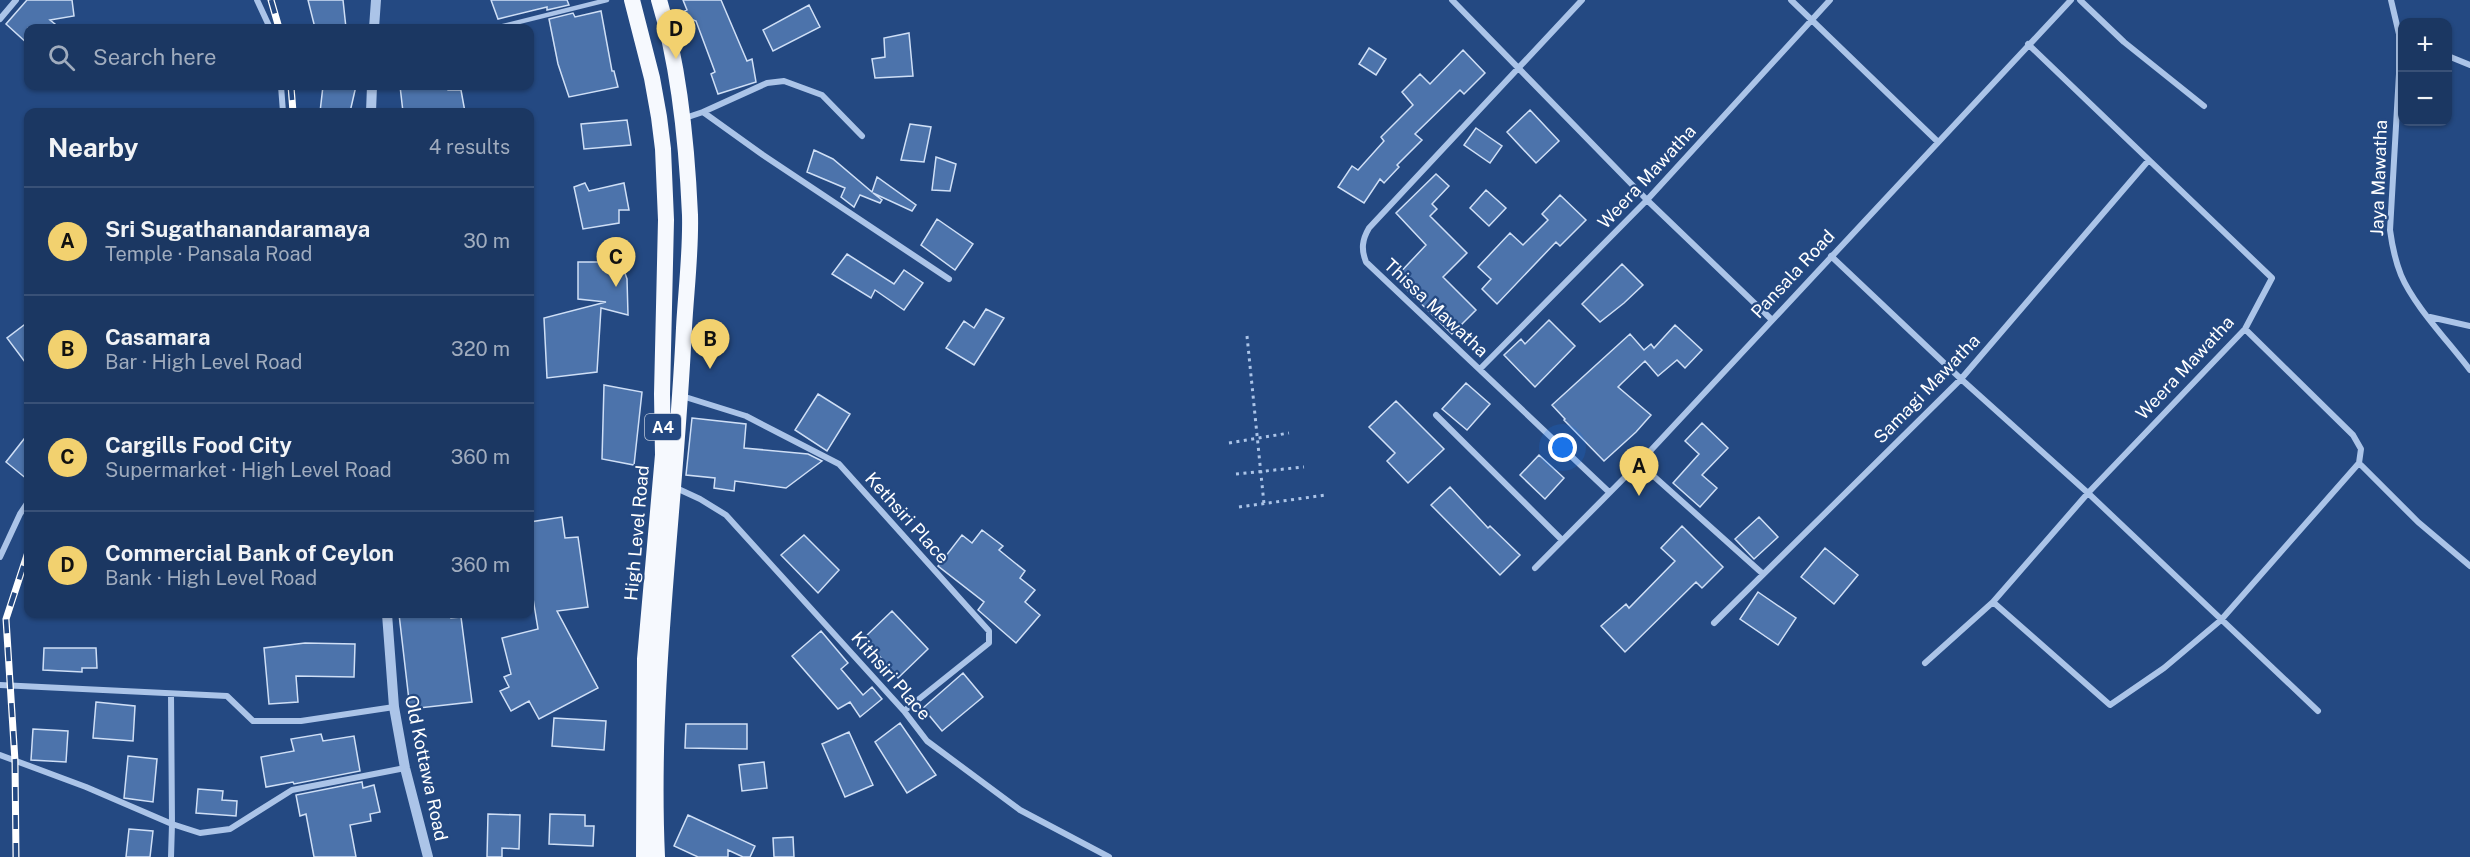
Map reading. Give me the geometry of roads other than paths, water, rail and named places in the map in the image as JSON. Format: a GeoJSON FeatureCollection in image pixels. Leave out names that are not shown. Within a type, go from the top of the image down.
{"type":"FeatureCollection","features":[{"type":"Feature","properties":{"kind":"highway","name":"High Level Road"},"geometry":{"type":"LineString","coordinates":[[632,0],[660,117],[666,220],[663,455],[645,659],[644,857]]}},
{"type":"Feature","properties":{"kind":"highway","name":"High Level Road"},"geometry":{"type":"LineString","coordinates":[[657,857],[658,660],[681,396],[690,216],[682,118],[666,23],[659,0]]}},
{"type":"Feature","properties":{"kind":"street"},"geometry":{"type":"LineString","coordinates":[[0,19],[16,0]]}},
{"type":"Feature","properties":{"kind":"street"},"geometry":{"type":"LineString","coordinates":[[257,0],[268,24]]}},
{"type":"Feature","properties":{"kind":"street"},"geometry":{"type":"LineString","coordinates":[[374,24],[376,0]]}},
{"type":"Feature","properties":{"kind":"street"},"geometry":{"type":"LineString","coordinates":[[1452,0],[1647,200],[1771,319]]}},
{"type":"Feature","properties":{"kind":"street","name":"Thissa Mawatha"},"geometry":{"type":"LineString","coordinates":[[1582,0],[1369,228],[1364,237],[1362,250],[1366,262],[1609,492]]}},
{"type":"Feature","properties":{"kind":"street"},"geometry":{"type":"LineString","coordinates":[[1791,0],[1937,141]]}},
{"type":"Feature","properties":{"kind":"street","name":"Weera Mawatha"},"geometry":{"type":"LineString","coordinates":[[1480,369],[1647,200],[1830,0]]}},
{"type":"Feature","properties":{"kind":"street","name":"Pansala Road"},"geometry":{"type":"LineString","coordinates":[[1535,568],[1639,463],[2070,0]]}},
{"type":"Feature","properties":{"kind":"street"},"geometry":{"type":"LineString","coordinates":[[2080,0],[2124,42],[2204,106]]}},
{"type":"Feature","properties":{"kind":"street","name":"Jaya Mawatha"},"geometry":{"type":"LineString","coordinates":[[2391,0],[2398,24]]}},
{"type":"Feature","properties":{"kind":"street","name":"Weera Mawatha"},"geometry":{"type":"LineString","coordinates":[[1925,663],[1993,602],[2088,493],[2245,329],[2272,278],[2028,44]]}},
{"type":"Feature","properties":{"kind":"street"},"geometry":{"type":"LineString","coordinates":[[2452,58],[2470,65]]}},
{"type":"Feature","properties":{"kind":"street","name":"Jaya Mawatha"},"geometry":{"type":"LineString","coordinates":[[2399,72],[2390,230],[2393,252],[2402,277],[2470,370]]}},
{"type":"Feature","properties":{"kind":"street"},"geometry":{"type":"LineString","coordinates":[[682,118],[704,112],[767,83],[784,81],[822,95],[862,136]]}},
{"type":"Feature","properties":{"kind":"street"},"geometry":{"type":"LineString","coordinates":[[281,90],[283,108]]}},
{"type":"Feature","properties":{"kind":"street"},"geometry":{"type":"LineString","coordinates":[[371,108],[372,90]]}},
{"type":"Feature","properties":{"kind":"street"},"geometry":{"type":"LineString","coordinates":[[704,112],[763,155],[950,279]]}},
{"type":"Feature","properties":{"kind":"street","name":"Samagi Mawatha"},"geometry":{"type":"LineString","coordinates":[[1714,623],[1961,379],[2148,161]]}},
{"type":"Feature","properties":{"kind":"street"},"geometry":{"type":"LineString","coordinates":[[1831,256],[1961,379],[2088,493],[2318,711]]}},
{"type":"Feature","properties":{"kind":"street"},"geometry":{"type":"LineString","coordinates":[[2429,316],[2470,326]]}},
{"type":"Feature","properties":{"kind":"street"},"geometry":{"type":"LineString","coordinates":[[1993,602],[2110,705],[2164,668],[2221,620],[2360,463],[2361,449],[2353,435],[2245,329]]}},
{"type":"Feature","properties":{"kind":"street","name":"Kethsiri Place"},"geometry":{"type":"LineString","coordinates":[[681,396],[746,416],[839,464],[989,632],[989,643],[904,711]]}},
{"type":"Feature","properties":{"kind":"street"},"geometry":{"type":"LineString","coordinates":[[1436,415],[1562,540]]}},
{"type":"Feature","properties":{"kind":"street"},"geometry":{"type":"LineString","coordinates":[[1639,463],[1763,574]]}},
{"type":"Feature","properties":{"kind":"street"},"geometry":{"type":"LineString","coordinates":[[2360,463],[2418,522],[2470,566]]}},
{"type":"Feature","properties":{"kind":"street","name":"Kithsiri Place"},"geometry":{"type":"LineString","coordinates":[[674,487],[726,515],[904,711],[927,741],[1020,810],[1109,857]]}},
{"type":"Feature","properties":{"kind":"street"},"geometry":{"type":"LineString","coordinates":[[0,557],[24,508]]}},
{"type":"Feature","properties":{"kind":"street","name":"Old Kottawa Road"},"geometry":{"type":"LineString","coordinates":[[387,618],[394,707],[405,768],[428,857]]}},
{"type":"Feature","properties":{"kind":"street"},"geometry":{"type":"LineString","coordinates":[[0,685],[227,696],[253,721],[301,722],[394,707]]}},
{"type":"Feature","properties":{"kind":"street"},"geometry":{"type":"LineString","coordinates":[[171,694],[171,857]]}},
{"type":"Feature","properties":{"kind":"street"},"geometry":{"type":"LineString","coordinates":[[0,755],[200,833],[230,829],[292,790],[405,768]]}},
{"type":"Feature","properties":{"kind":"lane"},"geometry":{"type":"LineString","coordinates":[[511,24],[607,0]]}},
{"type":"Feature","properties":{"kind":"railway"},"geometry":{"type":"LineString","coordinates":[[271,0],[278,24]]}},
{"type":"Feature","properties":{"kind":"railway"},"geometry":{"type":"LineString","coordinates":[[291,90],[293,108]]}},
{"type":"Feature","properties":{"kind":"railway"},"geometry":{"type":"LineString","coordinates":[[16,857],[15,761],[6,619],[24,564]]}},
{"type":"Feature","properties":{"kind":"place","name":"Commercial Bank of Ceylon"},"geometry":{"type":"Point","coordinates":[676,59]}},
{"type":"Feature","properties":{"kind":"place","name":"Cargills Food City"},"geometry":{"type":"Point","coordinates":[616,287]}},
{"type":"Feature","properties":{"kind":"place","name":"Casamara"},"geometry":{"type":"Point","coordinates":[710,369]}},
{"type":"Feature","properties":{"kind":"place","name":"Sri Sugathanandaramaya"},"geometry":{"type":"Point","coordinates":[1639,496]}}]}
